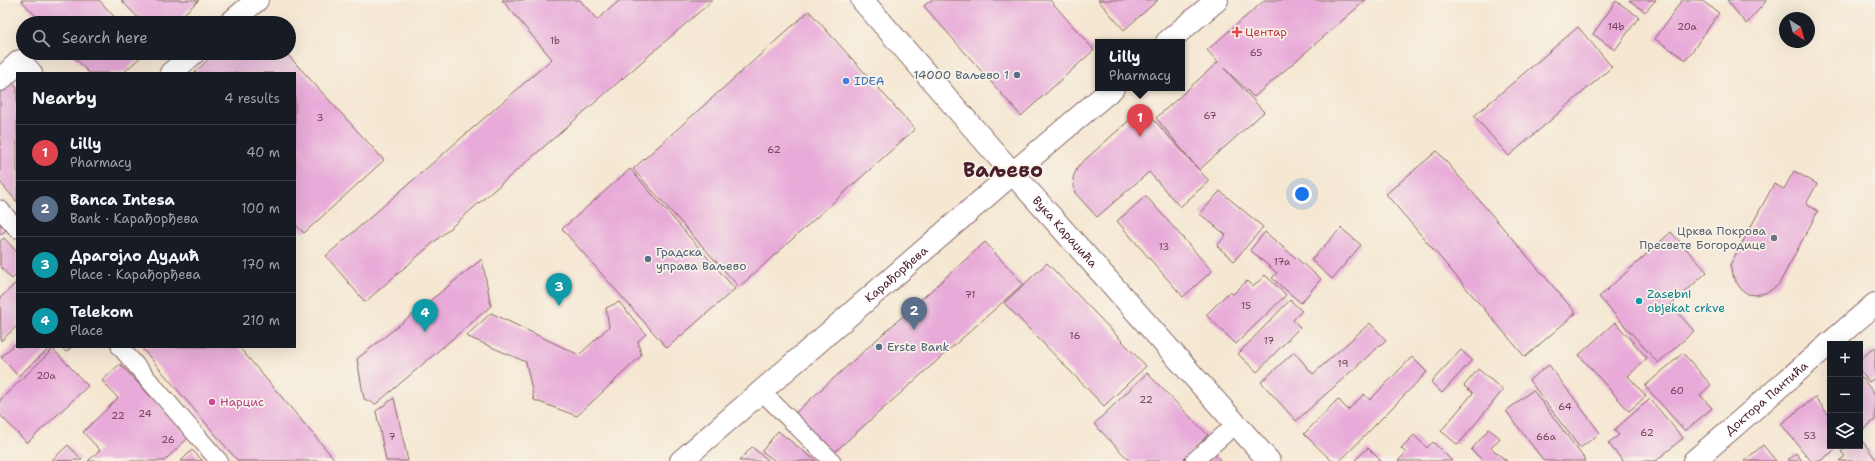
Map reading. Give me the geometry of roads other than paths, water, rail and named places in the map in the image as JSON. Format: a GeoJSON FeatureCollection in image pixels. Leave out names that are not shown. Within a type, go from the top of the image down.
{"type":"FeatureCollection","features":[{"type":"Feature","properties":{"kind":"street"},"geometry":{"type":"LineString","coordinates":[[238,16],[257,0]]}},
{"type":"Feature","properties":{"kind":"street","name":"Вука Караџића"},"geometry":{"type":"LineString","coordinates":[[862,0],[1012,173],[1269,461]]}},
{"type":"Feature","properties":{"kind":"street"},"geometry":{"type":"LineString","coordinates":[[1171,39],[1217,0]]}},
{"type":"Feature","properties":{"kind":"street"},"geometry":{"type":"LineString","coordinates":[[172,72],[186,60]]}},
{"type":"Feature","properties":{"kind":"street"},"geometry":{"type":"LineString","coordinates":[[0,80],[20,61],[30,72]]}},
{"type":"Feature","properties":{"kind":"street","name":"Карађорђева"},"geometry":{"type":"LineString","coordinates":[[681,461],[1012,173],[1109,91]]}},
{"type":"Feature","properties":{"kind":"street","name":"Доктора Пантића"},"geometry":{"type":"LineString","coordinates":[[1694,461],[1875,304]]}},
{"type":"Feature","properties":{"kind":"lane"},"geometry":{"type":"LineString","coordinates":[[0,209],[16,228]]}},
{"type":"Feature","properties":{"kind":"lane"},"geometry":{"type":"LineString","coordinates":[[121,348],[219,461]]}},
{"type":"Feature","properties":{"kind":"lane"},"geometry":{"type":"LineString","coordinates":[[761,391],[832,461]]}},
{"type":"Feature","properties":{"kind":"lane"},"geometry":{"type":"LineString","coordinates":[[1194,461],[1236,424]]}},
{"type":"Feature","properties":{"kind":"place","name":"Центар"},"geometry":{"type":"Point","coordinates":[1237,32]}},
{"type":"Feature","properties":{"kind":"place","name":"14000 Ваљево 1"},"geometry":{"type":"Point","coordinates":[1017,75]}},
{"type":"Feature","properties":{"kind":"place","name":"IDEA"},"geometry":{"type":"Point","coordinates":[846,81]}},
{"type":"Feature","properties":{"kind":"place","name":"Lilly"},"geometry":{"type":"Point","coordinates":[1140,137]}},
{"type":"Feature","properties":{"kind":"place","name":"Црква Покрова Пресвете Богородице"},"geometry":{"type":"Point","coordinates":[1774,238]}},
{"type":"Feature","properties":{"kind":"place","name":"Градска управа Ваљево"},"geometry":{"type":"Point","coordinates":[648,259]}},
{"type":"Feature","properties":{"kind":"place","name":"Zasebni objekat crkve"},"geometry":{"type":"Point","coordinates":[1639,301]}},
{"type":"Feature","properties":{"kind":"place","name":"Драгојло Дудић"},"geometry":{"type":"Point","coordinates":[559,306]}},
{"type":"Feature","properties":{"kind":"place","name":"Banca Intesa"},"geometry":{"type":"Point","coordinates":[914,330]}},
{"type":"Feature","properties":{"kind":"place","name":"Telekom"},"geometry":{"type":"Point","coordinates":[425,332]}},
{"type":"Feature","properties":{"kind":"place","name":"Erste Bank"},"geometry":{"type":"Point","coordinates":[879,347]}},
{"type":"Feature","properties":{"kind":"place","name":"Нарцис"},"geometry":{"type":"Point","coordinates":[212,402]}},
{"type":"Feature","properties":{"kind":"district","name":"Ваљево"},"geometry":{"type":"Point","coordinates":[1003,170]}}]}
